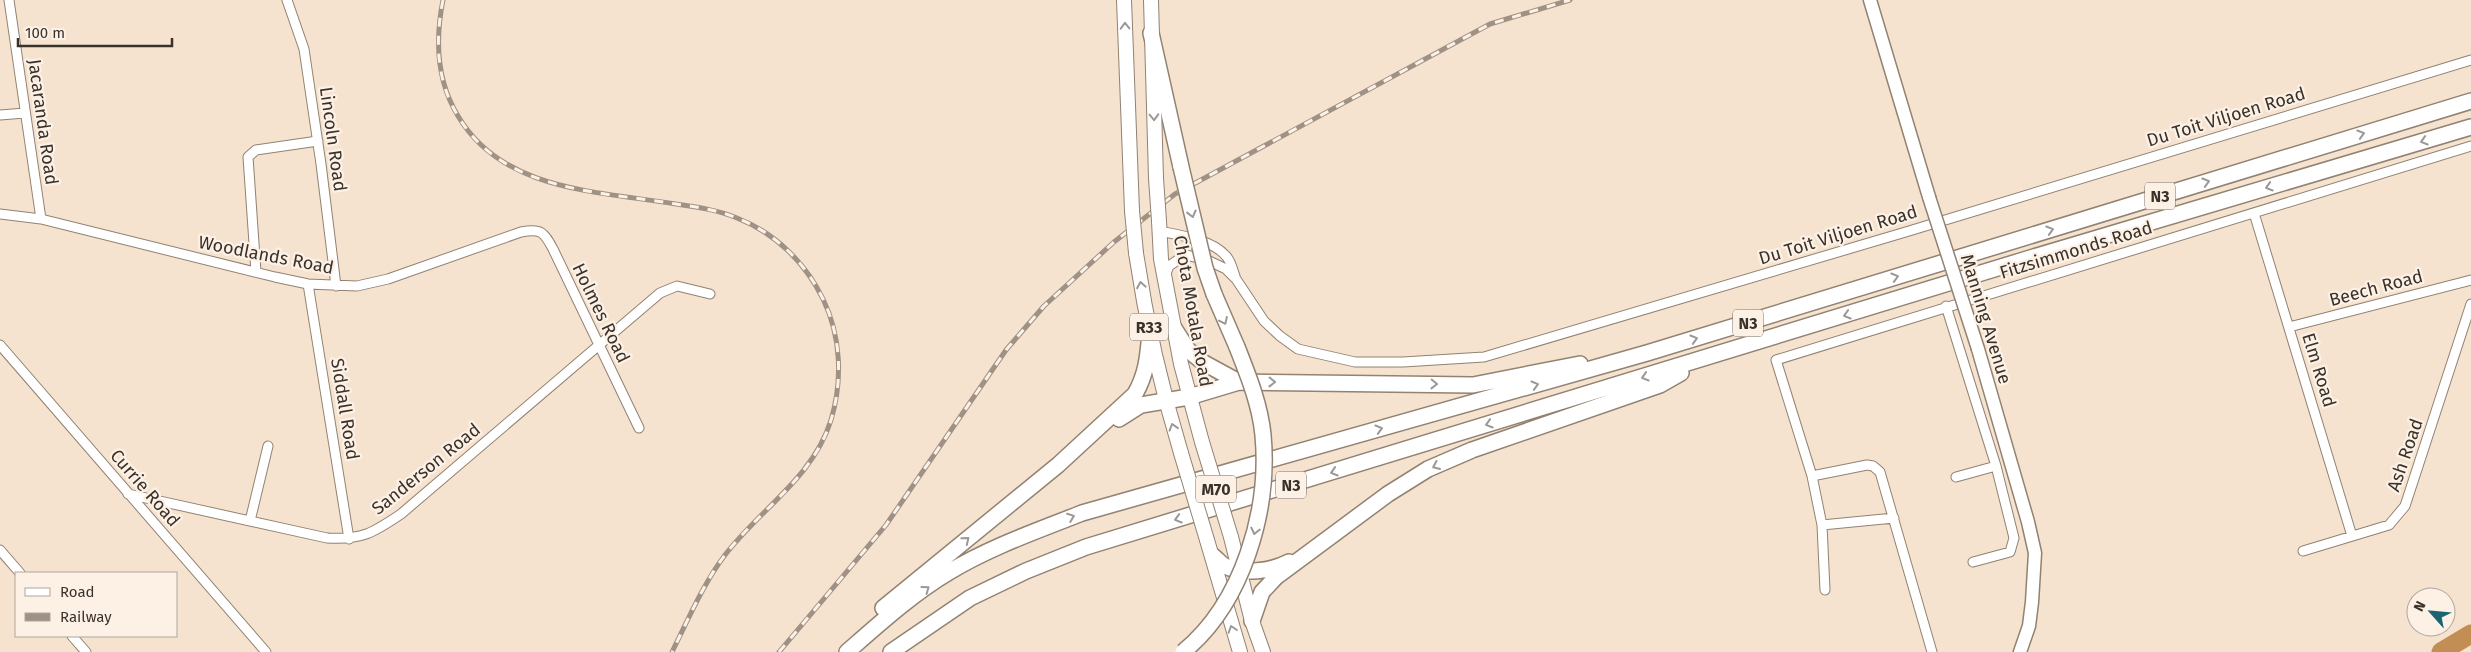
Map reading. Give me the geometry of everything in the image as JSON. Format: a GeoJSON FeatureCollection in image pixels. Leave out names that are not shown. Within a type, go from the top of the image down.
{"type":"FeatureCollection","features":[{"type":"Feature","properties":{"kind":"highway"},"geometry":{"type":"LineString","coordinates":[[1151,33],[1205,268],[1237,347],[1259,411],[1263,434],[1263,484],[1256,530],[1249,554],[1210,625],[1183,652]]}},
{"type":"Feature","properties":{"kind":"highway","name":"N3"},"geometry":{"type":"LineString","coordinates":[[847,652],[890,615],[949,572],[1011,541],[1082,513],[1647,353],[2471,100]]}},
{"type":"Feature","properties":{"kind":"highway","name":"N3"},"geometry":{"type":"LineString","coordinates":[[891,652],[970,598],[1026,571],[1086,547],[2027,259],[2471,127]]}},
{"type":"Feature","properties":{"kind":"highway"},"geometry":{"type":"LineString","coordinates":[[1174,328],[1188,350],[1204,363],[1239,382]]}},
{"type":"Feature","properties":{"kind":"highway"},"geometry":{"type":"LineString","coordinates":[[1077,449],[1135,394],[1143,380],[1148,363],[1150,332]]}},
{"type":"Feature","properties":{"kind":"highway"},"geometry":{"type":"LineString","coordinates":[[836,652],[880,610],[1077,449],[1140,405],[1189,397],[1239,382],[1473,384],[1531,372],[1647,353]]}},
{"type":"Feature","properties":{"kind":"highway"},"geometry":{"type":"LineString","coordinates":[[1252,620],[1257,602],[1269,584],[1388,494],[1428,469],[1472,450],[1660,385],[1708,358]]}},
{"type":"Feature","properties":{"kind":"highway"},"geometry":{"type":"LineString","coordinates":[[1212,556],[1226,566],[1241,570],[1262,570],[1283,565],[1312,550]]}},
{"type":"Feature","properties":{"kind":"main road","name":"R33"},"geometry":{"type":"LineString","coordinates":[[1124,0],[1132,211],[1136,253],[1165,401],[1212,556]]}},
{"type":"Feature","properties":{"kind":"main road","name":"Chota Motala Road"},"geometry":{"type":"LineString","coordinates":[[1150,0],[1156,178],[1165,276],[1189,397],[1241,570],[1252,620]]}},
{"type":"Feature","properties":{"kind":"main road"},"geometry":{"type":"LineString","coordinates":[[1212,556],[1240,652]]}},
{"type":"Feature","properties":{"kind":"main road","name":"M70"},"geometry":{"type":"LineString","coordinates":[[1252,620],[1263,652]]}},
{"type":"Feature","properties":{"kind":"street","name":"Jacaranda Road"},"geometry":{"type":"LineString","coordinates":[[10,0],[41,219]]}},
{"type":"Feature","properties":{"kind":"street","name":"Lincoln Road"},"geometry":{"type":"LineString","coordinates":[[287,0],[304,49],[318,140],[336,286]]}},
{"type":"Feature","properties":{"kind":"street","name":"Manning Avenue"},"geometry":{"type":"LineString","coordinates":[[1870,0],[1929,197],[1978,349],[2028,522],[2034,553],[2032,602],[2028,626],[2020,652]]}},
{"type":"Feature","properties":{"kind":"street","name":"Du Toit Viljoen Road"},"geometry":{"type":"LineString","coordinates":[[1159,226],[1200,241],[1224,253],[1236,279],[1264,321],[1298,349],[1355,362],[1403,362],[1484,357],[2471,60]]}},
{"type":"Feature","properties":{"kind":"street"},"geometry":{"type":"LineString","coordinates":[[0,115],[26,113]]}},
{"type":"Feature","properties":{"kind":"street"},"geometry":{"type":"LineString","coordinates":[[256,272],[248,157],[256,150],[318,140]]}},
{"type":"Feature","properties":{"kind":"street","name":"Fitzsimmonds Road"},"geometry":{"type":"LineString","coordinates":[[1812,476],[1776,360],[1946,306],[2471,146]]}},
{"type":"Feature","properties":{"kind":"street","name":"Elm Road"},"geometry":{"type":"LineString","coordinates":[[2254,213],[2352,536]]}},
{"type":"Feature","properties":{"kind":"street","name":"Woodlands Road"},"geometry":{"type":"LineString","coordinates":[[0,214],[41,219],[308,284],[336,286],[357,286],[388,279],[521,232]]}},
{"type":"Feature","properties":{"kind":"street","name":"Holmes Road"},"geometry":{"type":"LineString","coordinates":[[521,232],[533,229],[546,236],[639,428]]}},
{"type":"Feature","properties":{"kind":"street","name":"Du Toit Viljoen Road"},"geometry":{"type":"LineString","coordinates":[[1165,276],[1175,260],[1185,255],[1218,264],[1236,279]]}},
{"type":"Feature","properties":{"kind":"street","name":"Beech Road"},"geometry":{"type":"LineString","coordinates":[[2289,328],[2471,280]]}},
{"type":"Feature","properties":{"kind":"street","name":"Siddall Road"},"geometry":{"type":"LineString","coordinates":[[308,284],[349,539]]}},
{"type":"Feature","properties":{"kind":"street","name":"Sanderson Road"},"geometry":{"type":"LineString","coordinates":[[128,494],[327,538],[349,539],[374,532],[401,514],[660,293],[677,286],[710,294]]}},
{"type":"Feature","properties":{"kind":"street","name":"Ash Road"},"geometry":{"type":"LineString","coordinates":[[2302,551],[2389,525],[2405,506],[2471,304]]}},
{"type":"Feature","properties":{"kind":"street"},"geometry":{"type":"LineString","coordinates":[[1946,306],[1996,466],[2014,544],[2010,552],[1974,562]]}},
{"type":"Feature","properties":{"kind":"street","name":"Currie Road"},"geometry":{"type":"LineString","coordinates":[[0,345],[266,652]]}},
{"type":"Feature","properties":{"kind":"street"},"geometry":{"type":"LineString","coordinates":[[250,521],[268,446]]}},
{"type":"Feature","properties":{"kind":"street"},"geometry":{"type":"LineString","coordinates":[[1825,590],[1822,525],[1812,476],[1873,466],[1880,472],[1932,652]]}},
{"type":"Feature","properties":{"kind":"street"},"geometry":{"type":"LineString","coordinates":[[1956,477],[1996,466]]}},
{"type":"Feature","properties":{"kind":"street"},"geometry":{"type":"LineString","coordinates":[[1822,525],[1894,518]]}},
{"type":"Feature","properties":{"kind":"street"},"geometry":{"type":"LineString","coordinates":[[0,550],[19,572]]}},
{"type":"Feature","properties":{"kind":"street"},"geometry":{"type":"LineString","coordinates":[[73,637],[86,652]]}},
{"type":"Feature","properties":{"kind":"waterway"},"geometry":{"type":"LineString","coordinates":[[2441,652],[2471,634]]}},
{"type":"Feature","properties":{"kind":"railway"},"geometry":{"type":"LineString","coordinates":[[443,0],[438,45],[441,74],[445,88],[458,116],[477,141],[500,160],[526,174],[555,184],[707,209],[730,215],[751,224],[776,240],[798,261],[816,286],[829,313],[837,343],[838,374],[835,405],[823,441],[799,476],[739,538],[717,566],[672,652]]}},
{"type":"Feature","properties":{"kind":"railway"},"geometry":{"type":"LineString","coordinates":[[779,652],[886,525],[1006,350],[1044,306],[1114,242],[1175,194],[1490,24],[1570,0]]}}]}
